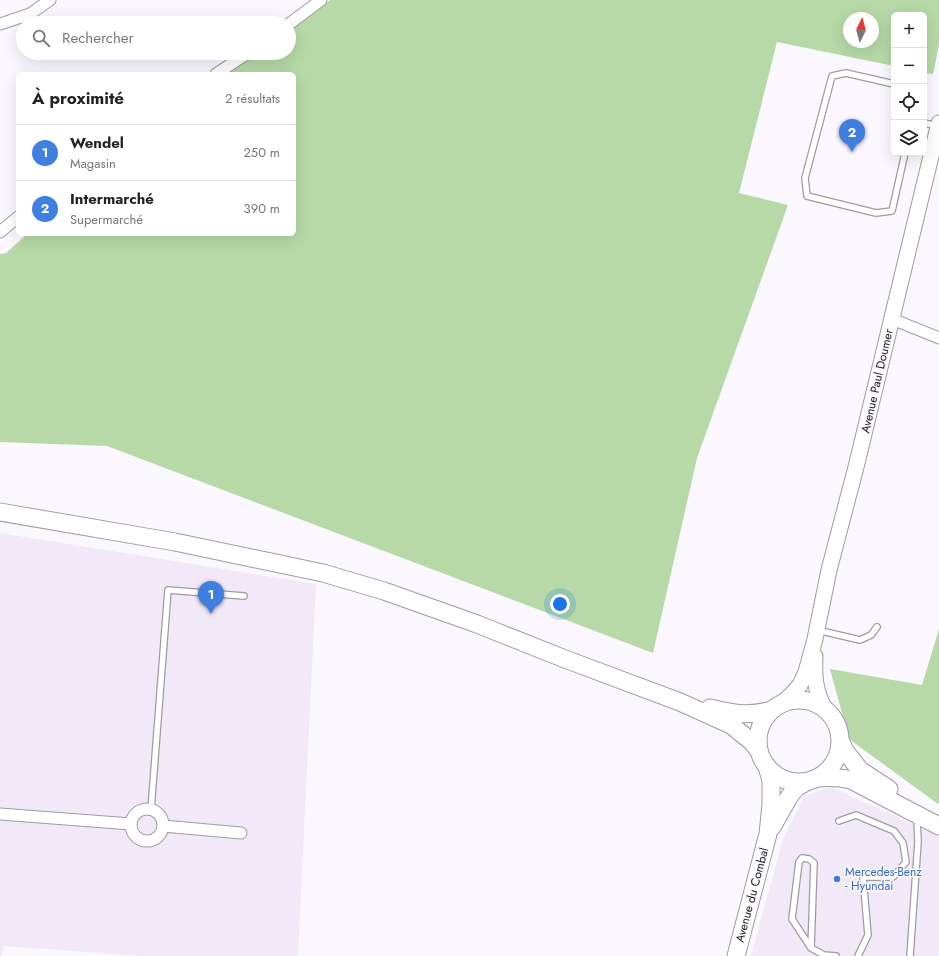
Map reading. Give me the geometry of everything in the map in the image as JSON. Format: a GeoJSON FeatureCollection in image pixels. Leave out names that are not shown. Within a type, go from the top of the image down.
{"type":"FeatureCollection","features":[{"type":"Feature","properties":{"kind":"main road","name":"Avenue Paul Doumer"},"geometry":{"type":"LineString","coordinates":[[816,635],[829,570],[892,319],[934,124]]}},
{"type":"Feature","properties":{"kind":"main road"},"geometry":{"type":"LineString","coordinates":[[0,512],[175,542],[322,573],[399,596],[477,624],[680,702],[731,726],[752,742],[767,767],[775,775],[785,780],[796,782],[830,777],[840,777],[851,780],[939,826]]}},
{"type":"Feature","properties":{"kind":"main road"},"geometry":{"type":"LineString","coordinates":[[758,750],[758,736],[762,722],[776,706],[792,694],[800,685],[806,672],[816,635]]}},
{"type":"Feature","properties":{"kind":"main road"},"geometry":{"type":"LineString","coordinates":[[816,635],[814,674],[816,686],[824,708]]}},
{"type":"Feature","properties":{"kind":"main road"},"geometry":{"type":"LineString","coordinates":[[680,702],[735,714],[760,714],[793,700],[804,699],[814,702],[824,708],[833,717],[839,729],[841,742],[845,751],[860,770],[906,801],[939,819]]}},
{"type":"Feature","properties":{"kind":"main road"},"geometry":{"type":"LineString","coordinates":[[768,834],[789,797],[796,788],[827,772],[839,753],[841,742]]}},
{"type":"Feature","properties":{"kind":"main road"},"geometry":{"type":"LineString","coordinates":[[767,767],[771,780],[771,805],[768,834]]}},
{"type":"Feature","properties":{"kind":"main road","name":"Avenue du Combal"},"geometry":{"type":"LineString","coordinates":[[736,956],[768,834]]}},
{"type":"Feature","properties":{"kind":"street"},"geometry":{"type":"LineString","coordinates":[[24,16],[30,14],[50,0]]}},
{"type":"Feature","properties":{"kind":"street"},"geometry":{"type":"LineString","coordinates":[[296,19],[321,0]]}},
{"type":"Feature","properties":{"kind":"street"},"geometry":{"type":"LineString","coordinates":[[0,24],[16,19]]}},
{"type":"Feature","properties":{"kind":"street"},"geometry":{"type":"LineString","coordinates":[[219,72],[237,60]]}},
{"type":"Feature","properties":{"kind":"street"},"geometry":{"type":"LineString","coordinates":[[0,232],[16,219]]}},
{"type":"Feature","properties":{"kind":"street"},"geometry":{"type":"LineString","coordinates":[[892,319],[939,338]]}},
{"type":"Feature","properties":{"kind":"street"},"geometry":{"type":"LineString","coordinates":[[146,809],[151,810],[158,814],[163,822],[163,826],[160,835],[157,838],[144,841],[136,837],[131,829],[131,824],[134,816],[138,812],[146,809]]}},
{"type":"Feature","properties":{"kind":"street"},"geometry":{"type":"LineString","coordinates":[[0,814],[131,824]]}},
{"type":"Feature","properties":{"kind":"street"},"geometry":{"type":"LineString","coordinates":[[163,826],[241,833]]}},
{"type":"Feature","properties":{"kind":"lane"},"geometry":{"type":"LineString","coordinates":[[891,83],[846,73],[832,76],[805,178],[807,196],[876,213],[892,211],[904,156]]}},
{"type":"Feature","properties":{"kind":"lane"},"geometry":{"type":"LineString","coordinates":[[151,810],[168,590],[244,596]]}},
{"type":"Feature","properties":{"kind":"lane"},"geometry":{"type":"LineString","coordinates":[[816,635],[860,640],[871,635],[877,627]]}},
{"type":"Feature","properties":{"kind":"lane"},"geometry":{"type":"LineString","coordinates":[[839,821],[856,815],[894,831],[903,843],[906,862],[893,877],[863,877],[868,935],[858,956]]}},
{"type":"Feature","properties":{"kind":"lane"},"geometry":{"type":"LineString","coordinates":[[910,956],[918,842],[917,815]]}},
{"type":"Feature","properties":{"kind":"lane"},"geometry":{"type":"LineString","coordinates":[[812,948],[814,863],[809,859],[802,858],[798,862],[792,919],[812,948],[824,955],[836,956]]}},
{"type":"Feature","properties":{"kind":"shaded area"},"geometry":{"type":"Polygon","coordinates":[[[0,533],[316,584],[298,956],[143,956],[3,946],[2,956],[0,956],[0,533]]]}},
{"type":"Feature","properties":{"kind":"shaded area"},"geometry":{"type":"Polygon","coordinates":[[[832,787],[939,836],[939,956],[751,956],[783,839],[804,796],[832,787]]]}},
{"type":"Feature","properties":{"kind":"green space"},"geometry":{"type":"Polygon","coordinates":[[[330,0],[939,0],[939,45],[933,74],[927,73],[927,12],[891,12],[891,65],[777,42],[739,193],[788,205],[697,458],[653,653],[107,446],[0,442],[0,254],[6,253],[25,236],[296,236],[296,72],[231,72],[247,60],[296,60],[296,25],[330,0]]]}},
{"type":"Feature","properties":{"kind":"green space"},"geometry":{"type":"Polygon","coordinates":[[[939,629],[938,804],[849,739],[830,669],[922,685],[939,629]]]}},
{"type":"Feature","properties":{"kind":"place","name":"Intermarché"},"geometry":{"type":"Point","coordinates":[852,152]}},
{"type":"Feature","properties":{"kind":"place","name":"Wendel"},"geometry":{"type":"Point","coordinates":[211,614]}},
{"type":"Feature","properties":{"kind":"place","name":"Mercedes-Benz - Hyundai"},"geometry":{"type":"Point","coordinates":[837,879]}}]}
